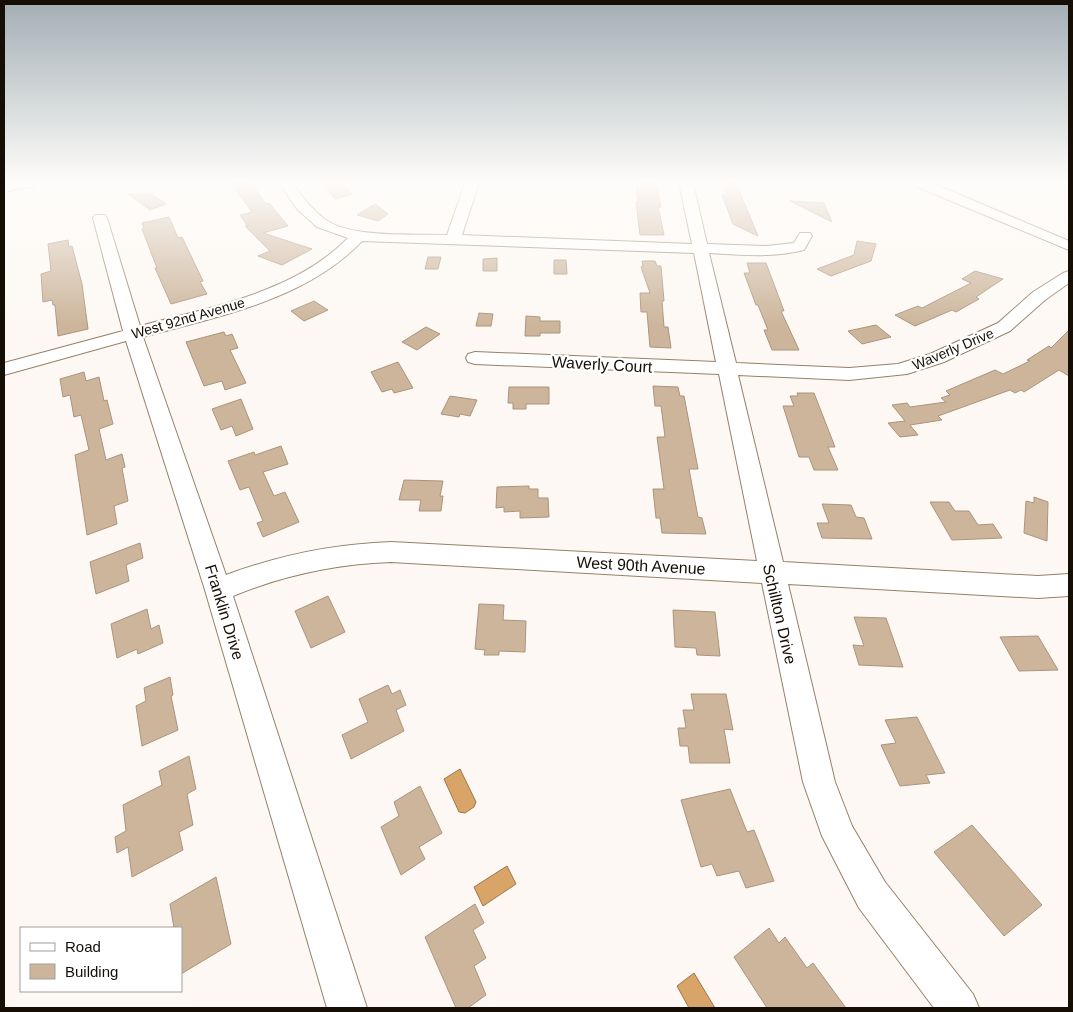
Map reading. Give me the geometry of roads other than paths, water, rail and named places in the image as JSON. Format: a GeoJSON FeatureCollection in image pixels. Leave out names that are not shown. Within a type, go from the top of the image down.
{"type":"FeatureCollection","features":[{"type":"Feature","properties":{"kind":"street","name":"Franklin Drive"},"geometry":{"type":"LineString","coordinates":[[103,230],[133,334],[218,590],[347,1008]]}},
{"type":"Feature","properties":{"kind":"street"},"geometry":{"type":"LineString","coordinates":[[341,230],[358,236],[767,251],[799,247],[805,236]]}},
{"type":"Feature","properties":{"kind":"street"},"geometry":{"type":"LineString","coordinates":[[453,240],[456,230]]}},
{"type":"Feature","properties":{"kind":"street","name":"Schillton Drive"},"geometry":{"type":"LineString","coordinates":[[697,230],[818,782],[839,836],[872,895],[959,1008]]}},
{"type":"Feature","properties":{"kind":"street"},"geometry":{"type":"LineString","coordinates":[[1032,230],[1069,246]]}},
{"type":"Feature","properties":{"kind":"street","name":"West 92nd Avenue"},"geometry":{"type":"LineString","coordinates":[[4,369],[133,334],[273,292],[327,266],[346,251],[358,236]]}},
{"type":"Feature","properties":{"kind":"street","name":"Waverly Drive"},"geometry":{"type":"LineString","coordinates":[[728,369],[862,374],[887,372],[919,365],[1004,327],[1039,296],[1069,276]]}},
{"type":"Feature","properties":{"kind":"street","name":"Waverly Court"},"geometry":{"type":"LineString","coordinates":[[475,358],[728,369]]}},
{"type":"Feature","properties":{"kind":"street","name":"West 90th Avenue"},"geometry":{"type":"LineString","coordinates":[[218,590],[272,569],[301,561],[333,555],[371,552],[1038,587],[1069,585]]}}]}
